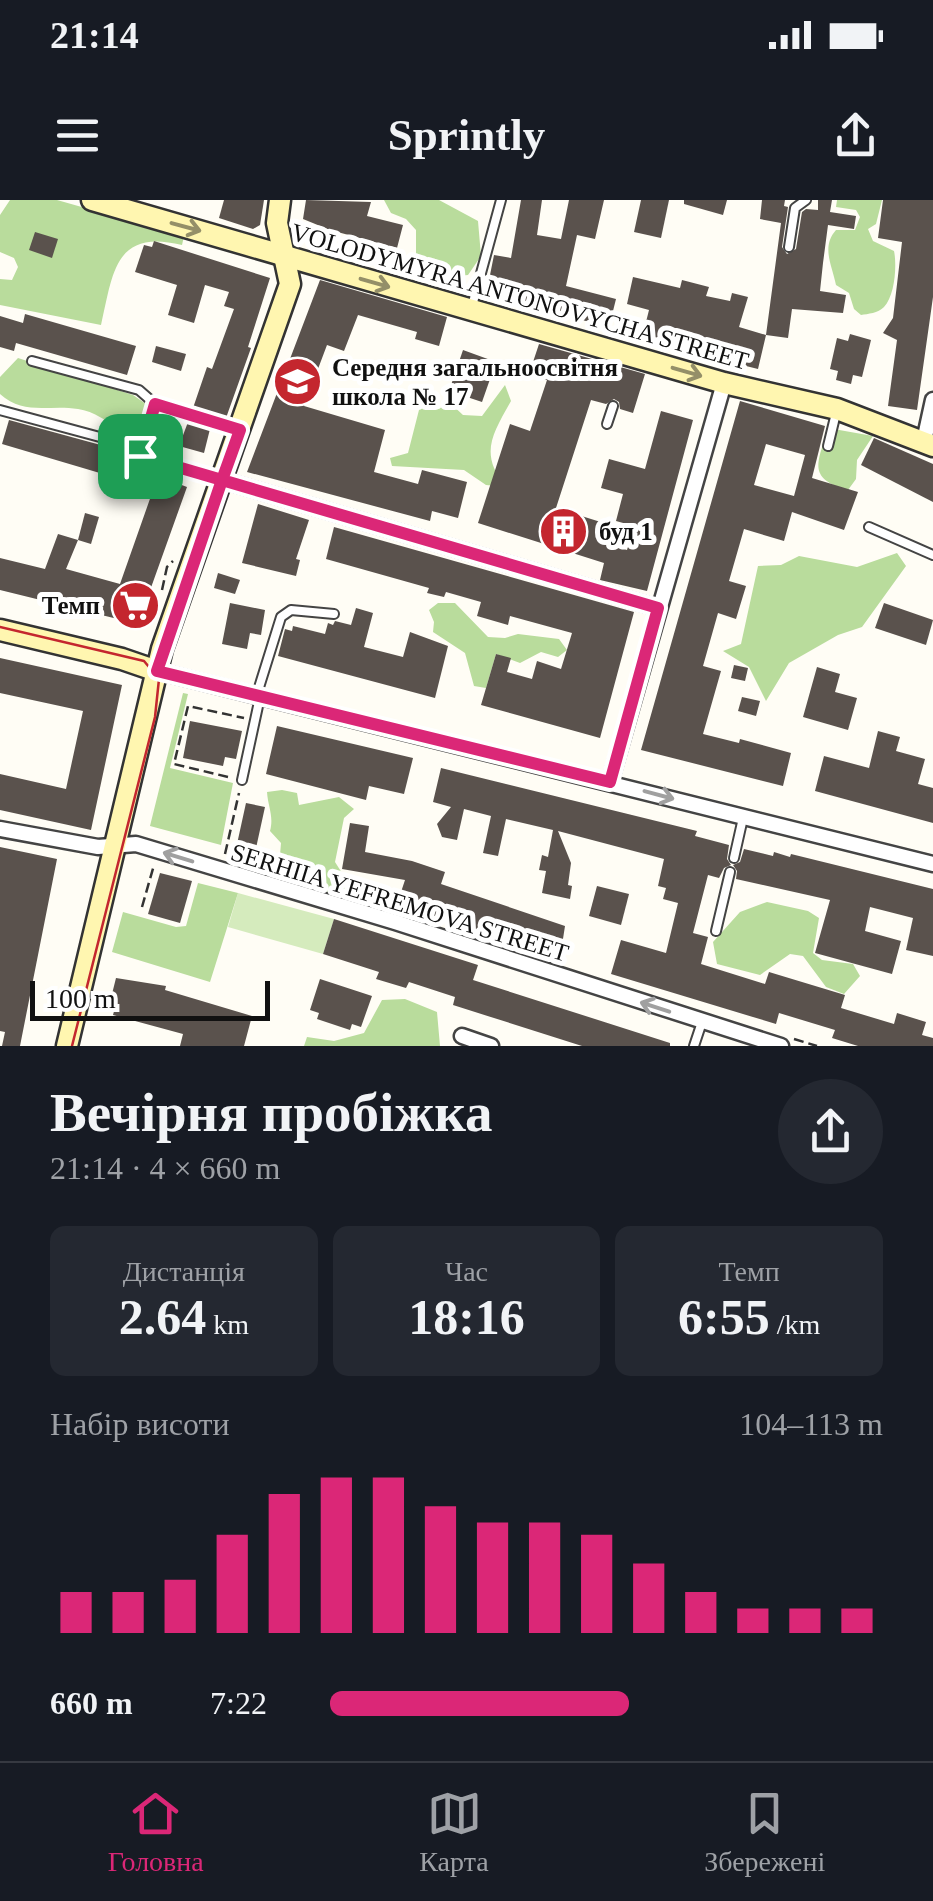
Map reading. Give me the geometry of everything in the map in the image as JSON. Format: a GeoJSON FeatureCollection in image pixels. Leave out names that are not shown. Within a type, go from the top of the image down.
{"type":"FeatureCollection","features":[{"type":"Feature","properties":{"kind":"street","name":"VOLODYMYRA ANTONOVYCHA STREET"},"geometry":{"type":"LineString","coordinates":[[92,200],[282,254],[627,361],[837,409],[928,443]]}},
{"type":"Feature","properties":{"kind":"street"},"geometry":{"type":"LineString","coordinates":[[67,1046],[157,671],[290,284],[277,224],[280,200]]}},
{"type":"Feature","properties":{"kind":"street"},"geometry":{"type":"LineString","coordinates":[[610,782],[724,383]]}},
{"type":"Feature","properties":{"kind":"street"},"geometry":{"type":"LineString","coordinates":[[928,443],[933,400]]}},
{"type":"Feature","properties":{"kind":"street"},"geometry":{"type":"LineString","coordinates":[[222,480],[658,608]]}},
{"type":"Feature","properties":{"kind":"street"},"geometry":{"type":"LineString","coordinates":[[0,630],[933,864]]}},
{"type":"Feature","properties":{"kind":"street","name":"SERHIIA YEFREMOVA STREET"},"geometry":{"type":"LineString","coordinates":[[0,828],[98,847],[136,844],[781,1046]]}},
{"type":"Feature","properties":{"kind":"street"},"geometry":{"type":"LineString","coordinates":[[461,1041],[492,1046]]}},
{"type":"Feature","properties":{"kind":"lane"},"geometry":{"type":"LineString","coordinates":[[471,311],[501,200]]}},
{"type":"Feature","properties":{"kind":"lane"},"geometry":{"type":"LineString","coordinates":[[789,247],[794,208],[806,200]]}},
{"type":"Feature","properties":{"kind":"lane"},"geometry":{"type":"LineString","coordinates":[[32,361],[139,390],[155,404],[240,430]]}},
{"type":"Feature","properties":{"kind":"lane"},"geometry":{"type":"LineString","coordinates":[[608,424],[613,406]]}},
{"type":"Feature","properties":{"kind":"lane"},"geometry":{"type":"LineString","coordinates":[[828,446],[837,409]]}},
{"type":"Feature","properties":{"kind":"lane"},"geometry":{"type":"LineString","coordinates":[[0,410],[122,444],[140,456],[222,480]]}},
{"type":"Feature","properties":{"kind":"lane"},"geometry":{"type":"LineString","coordinates":[[869,527],[933,555]]}},
{"type":"Feature","properties":{"kind":"lane"},"geometry":{"type":"LineString","coordinates":[[242,780],[258,697],[281,617],[291,610],[334,614]]}},
{"type":"Feature","properties":{"kind":"lane"},"geometry":{"type":"LineString","coordinates":[[734,858],[743,818]]}},
{"type":"Feature","properties":{"kind":"lane"},"geometry":{"type":"LineString","coordinates":[[716,931],[730,872]]}},
{"type":"Feature","properties":{"kind":"lane"},"geometry":{"type":"LineString","coordinates":[[694,1046],[702,1022]]}},
{"type":"Feature","properties":{"kind":"path"},"geometry":{"type":"LineString","coordinates":[[140,456],[155,404]]}},
{"type":"Feature","properties":{"kind":"path"},"geometry":{"type":"LineString","coordinates":[[158,605],[168,568],[180,553]]}},
{"type":"Feature","properties":{"kind":"path"},"geometry":{"type":"LineString","coordinates":[[224,855],[242,780],[174,764],[188,706],[255,720]]}},
{"type":"Feature","properties":{"kind":"path"},"geometry":{"type":"LineString","coordinates":[[142,907],[155,863]]}},
{"type":"Feature","properties":{"kind":"green space"},"geometry":{"type":"Polygon","coordinates":[[[10,200],[57,200],[184,236],[182,245],[159,241],[130,249],[114,273],[101,325],[0,305],[0,279],[12,280],[18,267],[14,258],[0,252],[0,215],[10,200]]]}},
{"type":"Feature","properties":{"kind":"green space"},"geometry":{"type":"Polygon","coordinates":[[[384,200],[439,200],[478,221],[481,256],[468,275],[449,277],[416,267],[416,230],[406,219],[391,213],[384,200]]]}},
{"type":"Feature","properties":{"kind":"green space"},"geometry":{"type":"Polygon","coordinates":[[[837,200],[882,200],[876,224],[868,229],[873,241],[894,251],[895,272],[888,302],[876,312],[861,315],[854,309],[849,293],[836,285],[829,243],[836,230],[855,230],[860,217],[856,210],[836,207],[837,200]]]}},
{"type":"Feature","properties":{"kind":"green space"},"geometry":{"type":"Polygon","coordinates":[[[18,358],[133,395],[146,404],[143,415],[122,431],[84,410],[28,407],[9,401],[0,394],[0,377],[18,358]]]}},
{"type":"Feature","properties":{"kind":"green space"},"geometry":{"type":"Polygon","coordinates":[[[505,385],[511,401],[494,434],[491,454],[506,487],[486,485],[464,470],[392,466],[390,458],[408,453],[420,406],[439,409],[449,402],[463,415],[482,416],[505,385]]]}},
{"type":"Feature","properties":{"kind":"green space"},"geometry":{"type":"Polygon","coordinates":[[[828,428],[873,436],[857,460],[856,479],[848,490],[820,474],[819,459],[828,428]]]}},
{"type":"Feature","properties":{"kind":"green space"},"geometry":{"type":"Polygon","coordinates":[[[897,553],[906,566],[862,627],[838,635],[789,663],[766,701],[749,667],[723,651],[741,644],[758,566],[781,565],[799,556],[857,567],[897,553]]]}},
{"type":"Feature","properties":{"kind":"green space"},"geometry":{"type":"Polygon","coordinates":[[[438,603],[455,603],[488,637],[518,634],[559,639],[567,650],[558,657],[541,652],[520,663],[496,654],[486,688],[474,686],[465,653],[433,632],[429,610],[438,603]]]}},
{"type":"Feature","properties":{"kind":"green space"},"geometry":{"type":"Polygon","coordinates":[[[183,693],[188,694],[170,768],[233,783],[221,845],[150,826],[183,693]]]}},
{"type":"Feature","properties":{"kind":"green space"},"geometry":{"type":"Polygon","coordinates":[[[267,792],[297,793],[299,805],[339,797],[354,809],[344,818],[335,862],[342,873],[356,877],[354,890],[344,899],[253,873],[254,860],[280,855],[281,843],[270,831],[267,792]]]}},
{"type":"Feature","properties":{"kind":"green space"},"geometry":{"type":"Polygon","coordinates":[[[198,883],[238,893],[210,982],[112,952],[123,912],[176,927],[186,926],[198,883]]]}},
{"type":"Feature","properties":{"kind":"green space"},"geometry":{"type":"Polygon","coordinates":[[[238,893],[334,919],[323,954],[228,927],[238,893]]]}},
{"type":"Feature","properties":{"kind":"green space"},"geometry":{"type":"Polygon","coordinates":[[[767,902],[808,911],[819,918],[813,953],[822,960],[853,964],[860,976],[844,994],[826,987],[803,956],[790,954],[760,975],[717,964],[713,942],[740,912],[767,902]]]}},
{"type":"Feature","properties":{"kind":"green space"},"geometry":{"type":"Polygon","coordinates":[[[405,999],[437,1012],[440,1046],[304,1046],[307,1037],[334,1041],[364,1033],[382,1000],[405,999]]]}},
{"type":"Feature","properties":{"kind":"building"},"geometry":{"type":"Polygon","coordinates":[[[224,200],[264,200],[260,225],[253,229],[219,218],[224,200]]]}},
{"type":"Feature","properties":{"kind":"building"},"geometry":{"type":"Polygon","coordinates":[[[306,200],[371,202],[367,216],[403,225],[397,248],[303,219],[306,200]]]}},
{"type":"Feature","properties":{"kind":"building"},"geometry":{"type":"Polygon","coordinates":[[[521,200],[542,200],[537,235],[561,239],[569,200],[604,200],[595,239],[577,235],[566,286],[616,299],[609,327],[486,295],[494,255],[511,258],[521,200]]]}},
{"type":"Feature","properties":{"kind":"building"},"geometry":{"type":"Polygon","coordinates":[[[641,200],[669,200],[661,238],[634,232],[641,200]]]}},
{"type":"Feature","properties":{"kind":"building"},"geometry":{"type":"Polygon","coordinates":[[[684,200],[727,200],[723,215],[684,204],[684,200]]]}},
{"type":"Feature","properties":{"kind":"building"},"geometry":{"type":"Polygon","coordinates":[[[762,200],[785,200],[784,206],[788,207],[782,247],[787,254],[796,249],[802,212],[818,210],[818,200],[832,200],[830,212],[856,216],[854,229],[828,225],[820,291],[846,295],[843,313],[792,309],[788,338],[766,335],[781,223],[760,219],[762,200]]]}},
{"type":"Feature","properties":{"kind":"building"},"geometry":{"type":"Polygon","coordinates":[[[883,200],[933,200],[933,297],[917,410],[888,406],[897,340],[883,333],[893,318],[902,242],[878,238],[883,200]]]}},
{"type":"Feature","properties":{"kind":"building"},"geometry":{"type":"Polygon","coordinates":[[[35,232],[58,239],[52,258],[29,250],[35,232]]]}},
{"type":"Feature","properties":{"kind":"building"},"geometry":{"type":"Polygon","coordinates":[[[154,241],[270,278],[226,418],[193,408],[234,309],[224,306],[229,292],[205,285],[194,323],[168,315],[177,285],[135,272],[144,245],[152,247],[154,241]]]}},
{"type":"Feature","properties":{"kind":"building"},"geometry":{"type":"Polygon","coordinates":[[[633,277],[680,288],[682,280],[709,287],[706,296],[730,301],[732,293],[748,297],[739,327],[766,335],[758,369],[730,362],[734,349],[683,335],[681,344],[643,334],[649,310],[627,304],[633,277]]]}},
{"type":"Feature","properties":{"kind":"building"},"geometry":{"type":"Polygon","coordinates":[[[320,280],[447,317],[439,346],[415,339],[417,332],[358,315],[344,351],[327,345],[304,406],[385,430],[374,472],[418,484],[422,470],[467,482],[458,518],[432,511],[430,521],[247,472],[320,280]]]}},
{"type":"Feature","properties":{"kind":"building"},"geometry":{"type":"Polygon","coordinates":[[[25,314],[136,346],[127,375],[16,343],[14,351],[0,347],[0,316],[23,323],[25,314]]]}},
{"type":"Feature","properties":{"kind":"building"},"geometry":{"type":"Polygon","coordinates":[[[850,334],[871,340],[862,377],[853,375],[851,384],[836,380],[838,371],[830,369],[837,338],[848,341],[850,334]]]}},
{"type":"Feature","properties":{"kind":"building"},"geometry":{"type":"Polygon","coordinates":[[[539,344],[645,374],[633,413],[620,409],[614,399],[606,404],[591,400],[556,508],[607,524],[602,543],[627,550],[634,526],[616,521],[623,494],[601,488],[609,459],[645,469],[661,411],[693,420],[647,591],[600,580],[604,563],[478,523],[510,424],[530,431],[547,380],[529,374],[539,344]]]}},
{"type":"Feature","properties":{"kind":"building"},"geometry":{"type":"Polygon","coordinates":[[[156,346],[186,354],[181,371],[152,362],[156,346]]]}},
{"type":"Feature","properties":{"kind":"building"},"geometry":{"type":"Polygon","coordinates":[[[463,350],[496,362],[482,402],[449,391],[463,350]]]}},
{"type":"Feature","properties":{"kind":"building"},"geometry":{"type":"Polygon","coordinates":[[[740,401],[825,426],[812,478],[858,492],[844,530],[792,512],[784,541],[744,529],[729,581],[746,586],[736,619],[718,613],[703,666],[721,671],[703,734],[791,753],[783,786],[641,750],[740,401]],[[766,444],[754,485],[794,496],[805,455],[766,444]]]}},
{"type":"Feature","properties":{"kind":"building"},"geometry":{"type":"Polygon","coordinates":[[[9,420],[119,450],[127,456],[120,479],[2,444],[9,420]]]}},
{"type":"Feature","properties":{"kind":"building"},"geometry":{"type":"Polygon","coordinates":[[[188,422],[210,429],[204,453],[179,446],[188,422]]]}},
{"type":"Feature","properties":{"kind":"building"},"geometry":{"type":"Polygon","coordinates":[[[874,438],[933,464],[933,502],[861,465],[874,438]]]}},
{"type":"Feature","properties":{"kind":"building"},"geometry":{"type":"Polygon","coordinates":[[[158,476],[187,487],[138,624],[0,590],[0,558],[45,569],[58,534],[78,540],[66,569],[120,584],[158,476]]]}},
{"type":"Feature","properties":{"kind":"building"},"geometry":{"type":"Polygon","coordinates":[[[258,504],[309,520],[296,559],[300,560],[296,576],[242,563],[258,504]]]}},
{"type":"Feature","properties":{"kind":"building"},"geometry":{"type":"Polygon","coordinates":[[[85,513],[99,517],[91,544],[78,540],[85,513]]]}},
{"type":"Feature","properties":{"kind":"building"},"geometry":{"type":"Polygon","coordinates":[[[334,527],[634,612],[600,738],[481,705],[496,654],[511,658],[507,672],[532,679],[537,661],[561,669],[572,633],[510,616],[508,625],[477,616],[481,602],[446,592],[444,597],[427,593],[429,588],[326,559],[334,527]]]}},
{"type":"Feature","properties":{"kind":"building"},"geometry":{"type":"Polygon","coordinates":[[[218,573],[240,580],[235,594],[214,588],[218,573]]]}},
{"type":"Feature","properties":{"kind":"building"},"geometry":{"type":"Polygon","coordinates":[[[230,603],[265,610],[261,635],[250,633],[247,649],[222,644],[230,603]]]}},
{"type":"Feature","properties":{"kind":"building"},"geometry":{"type":"Polygon","coordinates":[[[884,603],[933,620],[926,645],[875,628],[884,603]]]}},
{"type":"Feature","properties":{"kind":"building"},"geometry":{"type":"Polygon","coordinates":[[[356,608],[373,613],[364,647],[403,657],[410,632],[448,646],[435,698],[278,656],[285,629],[292,631],[293,626],[325,634],[328,623],[351,625],[356,608]]]}},
{"type":"Feature","properties":{"kind":"building"},"geometry":{"type":"Polygon","coordinates":[[[0,658],[122,685],[91,830],[0,810],[0,774],[66,789],[83,711],[0,693],[0,658]]]}},
{"type":"Feature","properties":{"kind":"building"},"geometry":{"type":"Polygon","coordinates":[[[734,665],[748,668],[745,681],[731,678],[734,665]]]}},
{"type":"Feature","properties":{"kind":"building"},"geometry":{"type":"Polygon","coordinates":[[[817,667],[840,674],[835,692],[857,698],[848,730],[803,717],[817,667]]]}},
{"type":"Feature","properties":{"kind":"building"},"geometry":{"type":"Polygon","coordinates":[[[742,697],[760,701],[756,716],[738,711],[742,697]]]}},
{"type":"Feature","properties":{"kind":"building"},"geometry":{"type":"Polygon","coordinates":[[[190,721],[242,731],[236,759],[225,757],[223,766],[183,758],[190,721]]]}},
{"type":"Feature","properties":{"kind":"building"},"geometry":{"type":"Polygon","coordinates":[[[277,726],[413,758],[404,794],[369,786],[366,800],[266,774],[277,726]]]}},
{"type":"Feature","properties":{"kind":"building"},"geometry":{"type":"Polygon","coordinates":[[[878,731],[900,737],[896,751],[925,759],[918,784],[933,788],[933,823],[815,791],[824,756],[869,768],[878,731]]]}},
{"type":"Feature","properties":{"kind":"building"},"geometry":{"type":"Polygon","coordinates":[[[441,768],[697,831],[695,836],[729,845],[727,859],[731,865],[724,868],[719,878],[708,875],[693,933],[708,937],[701,964],[765,984],[769,972],[845,995],[841,1008],[894,1024],[897,1013],[926,1022],[922,1035],[933,1038],[933,1046],[858,1046],[832,1038],[835,1030],[779,1013],[776,1024],[611,974],[621,940],[666,953],[678,903],[663,899],[666,888],[658,886],[664,859],[558,831],[571,863],[570,899],[542,893],[546,871],[539,870],[542,855],[548,857],[553,830],[506,819],[498,856],[483,853],[491,816],[464,809],[457,840],[442,837],[437,824],[451,807],[433,802],[441,768]]]}},
{"type":"Feature","properties":{"kind":"building"},"geometry":{"type":"Polygon","coordinates":[[[246,803],[265,807],[256,848],[237,844],[246,803]]]}},
{"type":"Feature","properties":{"kind":"building"},"geometry":{"type":"Polygon","coordinates":[[[350,823],[369,826],[365,852],[445,872],[441,884],[565,926],[560,958],[397,904],[405,880],[342,869],[350,823]]]}},
{"type":"Feature","properties":{"kind":"building"},"geometry":{"type":"Polygon","coordinates":[[[0,847],[57,859],[20,1046],[2,1046],[5,1032],[0,1031],[0,847]]]}},
{"type":"Feature","properties":{"kind":"building"},"geometry":{"type":"Polygon","coordinates":[[[744,849],[773,856],[774,852],[790,857],[791,854],[933,889],[933,956],[906,950],[913,918],[870,907],[865,931],[901,941],[892,974],[815,953],[830,900],[736,879],[733,865],[740,862],[744,849]]]}},
{"type":"Feature","properties":{"kind":"building"},"geometry":{"type":"Polygon","coordinates":[[[160,873],[192,881],[180,923],[148,914],[160,873]]]}},
{"type":"Feature","properties":{"kind":"building"},"geometry":{"type":"Polygon","coordinates":[[[597,886],[629,894],[621,925],[589,916],[597,886]]]}},
{"type":"Feature","properties":{"kind":"building"},"geometry":{"type":"Polygon","coordinates":[[[334,919],[478,965],[473,980],[670,1046],[582,1046],[453,1005],[455,997],[409,982],[406,988],[376,979],[379,972],[323,954],[334,919]]]}},
{"type":"Feature","properties":{"kind":"building"},"geometry":{"type":"Polygon","coordinates":[[[116,978],[166,986],[165,990],[252,1016],[244,1046],[180,1046],[183,1034],[113,1015],[117,1000],[111,998],[116,978]]]}},
{"type":"Feature","properties":{"kind":"building"},"geometry":{"type":"Polygon","coordinates":[[[320,979],[372,996],[361,1027],[352,1024],[350,1030],[317,1019],[319,1013],[310,1010],[320,979]]]}},
{"type":"Feature","properties":{"kind":"tram line"},"geometry":{"type":"LineString","coordinates":[[0,627],[144,661],[159,679],[155,717],[72,1046]]}},
{"type":"Feature","properties":{"kind":"place","name":"Середня загальноосвітня школа № 17"},"geometry":{"type":"Point","coordinates":[297,381]}},
{"type":"Feature","properties":{"kind":"place","name":"буд 1"},"geometry":{"type":"Point","coordinates":[564,531]}},
{"type":"Feature","properties":{"kind":"place","name":"Темп"},"geometry":{"type":"Point","coordinates":[135,605]}},
{"type":"Feature","properties":{"kind":"route"},"geometry":{"type":"LineString","coordinates":[[140,456],[155,404],[240,430],[222,480],[658,608],[610,782],[157,671],[222,480],[140,456]]}}]}
